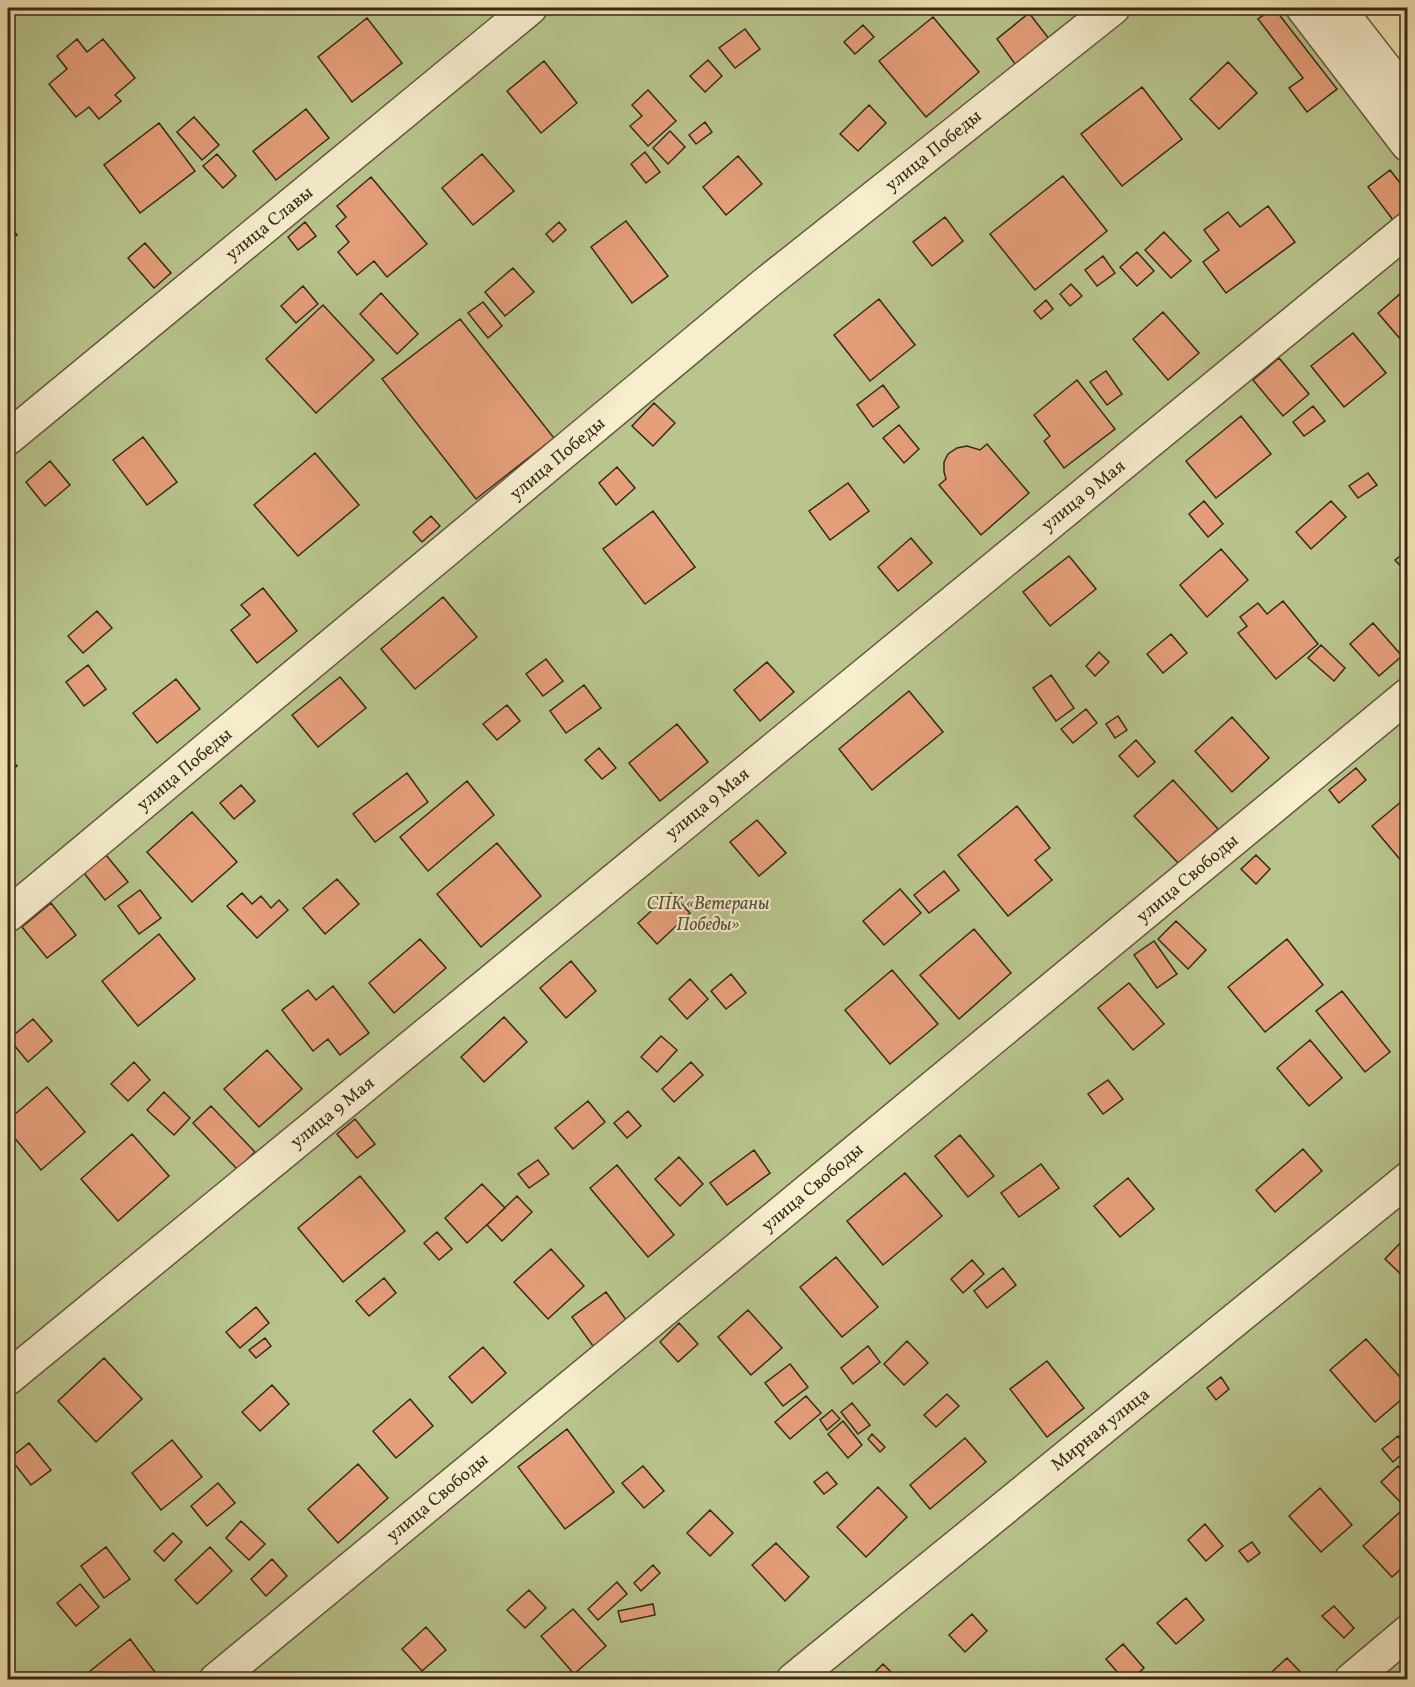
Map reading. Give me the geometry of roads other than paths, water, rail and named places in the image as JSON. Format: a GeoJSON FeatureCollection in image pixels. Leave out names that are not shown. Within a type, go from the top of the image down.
{"type":"FeatureCollection","features":[{"type":"Feature","properties":{"kind":"street","name":"улица Славы"},"geometry":{"type":"LineString","coordinates":[[8,438],[530,8]]}},
{"type":"Feature","properties":{"kind":"street","name":"улица Победы"},"geometry":{"type":"LineString","coordinates":[[8,915],[755,293],[1113,8]]}},
{"type":"Feature","properties":{"kind":"street"},"geometry":{"type":"LineString","coordinates":[[1303,8],[1407,145]]}},
{"type":"Feature","properties":{"kind":"street"},"geometry":{"type":"LineString","coordinates":[[1338,8],[1407,98]]}},
{"type":"Feature","properties":{"kind":"street","name":"улица 9 Мая"},"geometry":{"type":"LineString","coordinates":[[8,1378],[1407,229]]}},
{"type":"Feature","properties":{"kind":"street","name":"улица Свободы"},"geometry":{"type":"LineString","coordinates":[[216,1680],[1407,695]]}},
{"type":"Feature","properties":{"kind":"street","name":"Мирная улица"},"geometry":{"type":"LineString","coordinates":[[793,1680],[1407,1179]]}},
{"type":"Feature","properties":{"kind":"street"},"geometry":{"type":"LineString","coordinates":[[1351,1680],[1407,1632]]}},
{"type":"Feature","properties":{"kind":"park label","name":"СПК «Ветераны Победы»"},"geometry":{"type":"Point","coordinates":[708,913]}}]}
